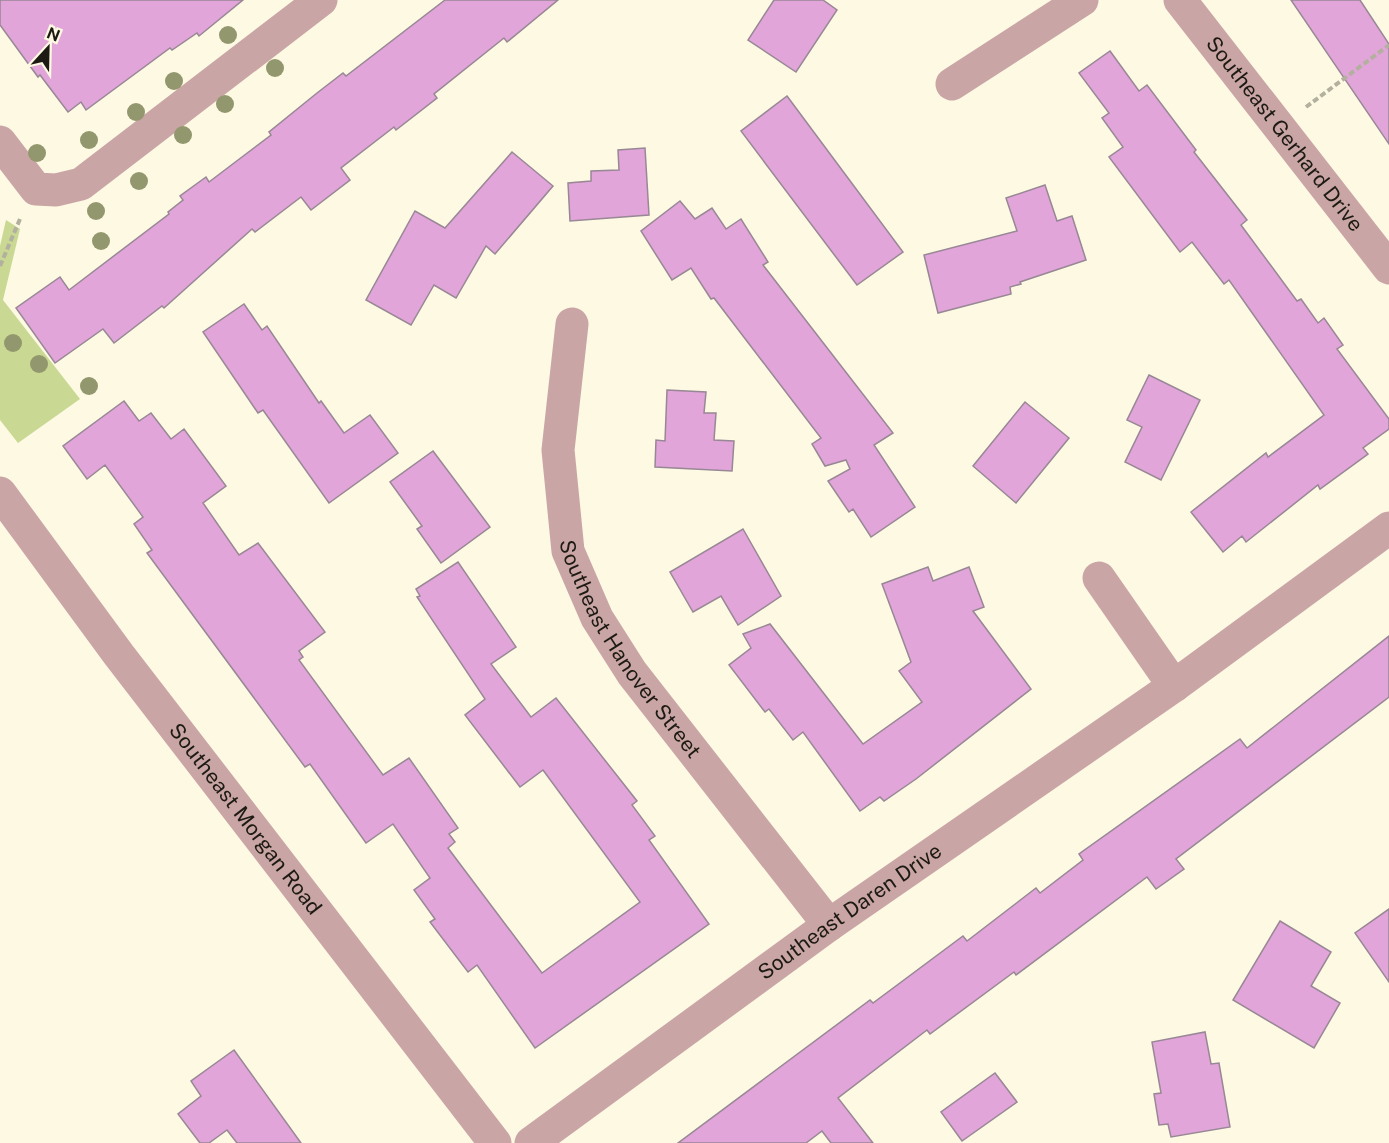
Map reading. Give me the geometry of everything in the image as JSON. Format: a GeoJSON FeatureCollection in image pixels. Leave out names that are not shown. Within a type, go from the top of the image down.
{"type":"FeatureCollection","features":[{"type":"Feature","properties":{"kind":"street"},"geometry":{"type":"LineString","coordinates":[[0,142],[46,190],[81,184],[321,0]]}},
{"type":"Feature","properties":{"kind":"street"},"geometry":{"type":"LineString","coordinates":[[952,84],[1082,0]]}},
{"type":"Feature","properties":{"kind":"street","name":"Southeast Gerhard Drive"},"geometry":{"type":"LineString","coordinates":[[1180,0],[1389,268]]}},
{"type":"Feature","properties":{"kind":"street","name":"Southeast Hanover Street"},"geometry":{"type":"LineString","coordinates":[[572,324],[558,450],[568,551],[597,618],[632,673],[830,925]]}},
{"type":"Feature","properties":{"kind":"street","name":"Southeast Morgan Road"},"geometry":{"type":"LineString","coordinates":[[0,493],[119,655],[495,1143]]}},
{"type":"Feature","properties":{"kind":"street","name":"Southeast Daren Drive"},"geometry":{"type":"LineString","coordinates":[[531,1143],[830,925],[1174,686],[1389,528]]}},
{"type":"Feature","properties":{"kind":"street"},"geometry":{"type":"LineString","coordinates":[[1099,578],[1174,686]]}},
{"type":"Feature","properties":{"kind":"path"},"geometry":{"type":"LineString","coordinates":[[1279,128],[1389,45]]}},
{"type":"Feature","properties":{"kind":"path"},"geometry":{"type":"LineString","coordinates":[[0,266],[14,230],[46,190]]}},
{"type":"Feature","properties":{"kind":"green space"},"geometry":{"type":"Polygon","coordinates":[[[6,220],[20,229],[3,300],[80,399],[18,443],[0,420],[0,246],[6,220]]]}},
{"type":"Feature","properties":{"kind":"building"},"geometry":{"type":"Polygon","coordinates":[[[0,0],[243,0],[199,36],[197,33],[172,50],[170,48],[86,110],[81,102],[68,112],[40,75],[38,77],[0,25],[0,0]]]}},
{"type":"Feature","properties":{"kind":"building"},"geometry":{"type":"Polygon","coordinates":[[[445,0],[558,0],[507,42],[504,38],[434,94],[437,98],[396,130],[394,127],[341,168],[350,180],[311,210],[301,197],[255,232],[252,229],[164,308],[162,306],[114,343],[103,329],[55,363],[16,308],[60,277],[69,290],[169,214],[168,212],[183,200],[180,196],[206,177],[209,182],[271,135],[269,132],[317,93],[343,73],[346,76],[445,0]]]}},
{"type":"Feature","properties":{"kind":"building"},"geometry":{"type":"Polygon","coordinates":[[[774,0],[823,0],[837,10],[796,72],[748,40],[774,0]]]}},
{"type":"Feature","properties":{"kind":"building"},"geometry":{"type":"Polygon","coordinates":[[[1291,0],[1360,0],[1389,44],[1389,144],[1291,0]]]}},
{"type":"Feature","properties":{"kind":"building"},"geometry":{"type":"Polygon","coordinates":[[[1110,51],[1139,91],[1147,85],[1196,150],[1194,152],[1247,220],[1241,225],[1297,301],[1301,299],[1318,323],[1324,318],[1343,345],[1337,349],[1389,419],[1389,429],[1363,448],[1368,454],[1320,489],[1318,485],[1246,542],[1242,536],[1223,552],[1191,512],[1266,453],[1268,457],[1324,415],[1229,280],[1224,284],[1192,242],[1180,252],[1109,157],[1123,147],[1102,118],[1109,113],[1079,73],[1110,51]]]}},
{"type":"Feature","properties":{"kind":"building"},"geometry":{"type":"Polygon","coordinates":[[[787,96],[903,252],[857,285],[741,131],[787,96]]]}},
{"type":"Feature","properties":{"kind":"building"},"geometry":{"type":"Polygon","coordinates":[[[645,148],[649,215],[570,221],[568,183],[591,181],[591,171],[619,170],[618,150],[645,148]]]}},
{"type":"Feature","properties":{"kind":"building"},"geometry":{"type":"Polygon","coordinates":[[[512,152],[553,186],[495,254],[486,246],[456,298],[434,285],[411,325],[366,300],[415,211],[445,228],[512,152]]]}},
{"type":"Feature","properties":{"kind":"building"},"geometry":{"type":"Polygon","coordinates":[[[1045,185],[1057,221],[1072,216],[1086,260],[1020,282],[1021,284],[1010,287],[1011,294],[938,313],[924,255],[1017,231],[1006,198],[1045,185]]]}},
{"type":"Feature","properties":{"kind":"building"},"geometry":{"type":"Polygon","coordinates":[[[680,201],[695,219],[712,208],[726,229],[741,219],[768,262],[763,265],[893,433],[874,445],[915,507],[871,537],[853,509],[849,512],[828,481],[850,469],[846,460],[825,466],[812,444],[821,438],[714,298],[711,299],[691,268],[672,280],[641,231],[680,201]]]}},
{"type":"Feature","properties":{"kind":"building"},"geometry":{"type":"Polygon","coordinates":[[[244,304],[262,330],[267,326],[319,403],[321,401],[344,433],[370,415],[398,453],[329,503],[263,410],[258,413],[203,332],[244,304]]]}},
{"type":"Feature","properties":{"kind":"building"},"geometry":{"type":"Polygon","coordinates":[[[1149,375],[1200,400],[1161,480],[1125,462],[1142,427],[1127,420],[1149,375]]]}},
{"type":"Feature","properties":{"kind":"building"},"geometry":{"type":"Polygon","coordinates":[[[667,390],[706,392],[704,413],[716,413],[714,440],[734,441],[732,471],[655,467],[656,440],[665,441],[667,390]]]}},
{"type":"Feature","properties":{"kind":"building"},"geometry":{"type":"Polygon","coordinates":[[[124,401],[139,421],[151,413],[171,439],[184,429],[226,486],[203,503],[239,555],[258,543],[325,632],[299,651],[303,657],[299,660],[383,775],[409,758],[458,828],[449,834],[455,842],[448,848],[542,973],[640,902],[543,770],[520,787],[465,715],[485,699],[417,597],[420,596],[416,589],[458,562],[516,647],[491,664],[531,717],[556,698],[637,801],[632,805],[655,836],[649,840],[709,924],[535,1048],[477,965],[468,972],[430,922],[435,919],[414,890],[430,878],[393,824],[366,843],[310,764],[305,767],[147,553],[152,550],[134,524],[143,517],[105,465],[87,479],[63,446],[124,401]]]}},
{"type":"Feature","properties":{"kind":"building"},"geometry":{"type":"Polygon","coordinates":[[[1025,402],[1069,438],[1016,503],[973,466],[1025,402]]]}},
{"type":"Feature","properties":{"kind":"building"},"geometry":{"type":"Polygon","coordinates":[[[433,451],[490,527],[441,563],[417,529],[422,526],[390,482],[433,451]]]}},
{"type":"Feature","properties":{"kind":"building"},"geometry":{"type":"Polygon","coordinates":[[[743,529],[781,596],[738,625],[721,596],[693,612],[670,572],[743,529]]]}},
{"type":"Feature","properties":{"kind":"building"},"geometry":{"type":"Polygon","coordinates":[[[928,567],[933,581],[969,567],[984,607],[973,611],[1031,689],[916,779],[884,801],[880,797],[860,811],[803,732],[793,740],[769,709],[765,712],[729,665],[751,648],[743,634],[770,624],[863,744],[922,702],[899,671],[911,662],[882,584],[928,567]]]}},
{"type":"Feature","properties":{"kind":"building"},"geometry":{"type":"Polygon","coordinates":[[[1389,636],[1389,697],[1176,859],[1184,869],[1156,889],[1147,877],[1016,975],[1014,972],[930,1034],[927,1030],[838,1098],[873,1143],[831,1143],[822,1131],[806,1143],[678,1143],[870,1000],[873,1003],[963,936],[967,941],[1036,888],[1040,893],[1083,860],[1079,854],[1240,739],[1247,748],[1389,636]]]}},
{"type":"Feature","properties":{"kind":"building"},"geometry":{"type":"Polygon","coordinates":[[[1389,909],[1389,982],[1355,933],[1389,909]]]}},
{"type":"Feature","properties":{"kind":"building"},"geometry":{"type":"Polygon","coordinates":[[[1280,921],[1331,952],[1311,986],[1340,1003],[1314,1048],[1233,1000],[1280,921]]]}},
{"type":"Feature","properties":{"kind":"building"},"geometry":{"type":"Polygon","coordinates":[[[1205,1032],[1211,1064],[1219,1063],[1230,1127],[1171,1137],[1168,1124],[1159,1125],[1154,1094],[1161,1093],[1152,1042],[1205,1032]]]}},
{"type":"Feature","properties":{"kind":"building"},"geometry":{"type":"Polygon","coordinates":[[[234,1050],[301,1143],[237,1143],[227,1130],[209,1143],[200,1143],[178,1114],[201,1096],[191,1081],[234,1050]]]}},
{"type":"Feature","properties":{"kind":"building"},"geometry":{"type":"Polygon","coordinates":[[[995,1073],[1017,1102],[962,1141],[941,1112],[995,1073]]]}}]}
